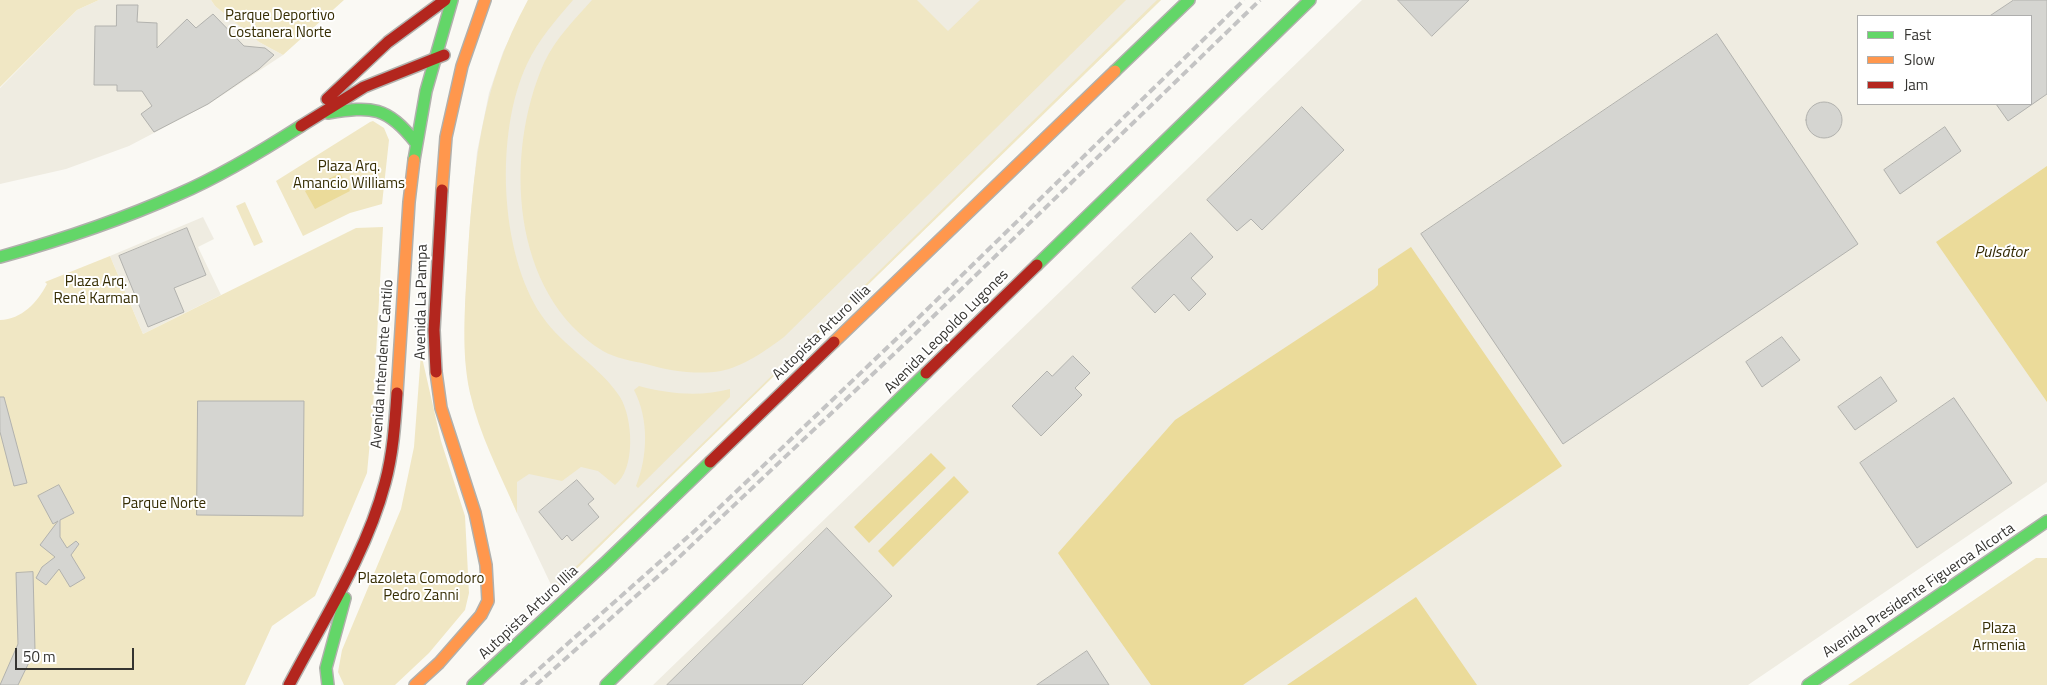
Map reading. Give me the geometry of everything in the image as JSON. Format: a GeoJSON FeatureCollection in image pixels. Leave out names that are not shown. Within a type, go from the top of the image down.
{"type":"FeatureCollection","features":[{"type":"Feature","properties":{"kind":"main road"},"geometry":{"type":"LineString","coordinates":[[305,122],[344,81],[388,42],[446,0]]}},
{"type":"Feature","properties":{"kind":"main road"},"geometry":{"type":"LineString","coordinates":[[416,143],[426,91],[452,0]]}},
{"type":"Feature","properties":{"kind":"main road","name":"Avenida La Pampa"},"geometry":{"type":"LineString","coordinates":[[415,685],[439,663],[481,615],[488,601],[486,565],[475,514],[442,408],[436,371],[434,330],[442,174],[446,137],[455,92],[485,0]]}},
{"type":"Feature","properties":{"kind":"main road","name":"Autopista Arturo Illia"},"geometry":{"type":"LineString","coordinates":[[473,685],[612,556],[1189,0]]}},
{"type":"Feature","properties":{"kind":"main road","name":"Avenida Leopoldo Lugones"},"geometry":{"type":"LineString","coordinates":[[606,685],[916,384],[1122,180],[1310,0]]}},
{"type":"Feature","properties":{"kind":"main road"},"geometry":{"type":"LineString","coordinates":[[0,257],[70,237],[180,194],[260,152],[305,122],[377,81],[435,60],[471,39]]}},
{"type":"Feature","properties":{"kind":"main road"},"geometry":{"type":"LineString","coordinates":[[319,115],[366,109],[382,111],[404,127],[416,143]]}},
{"type":"Feature","properties":{"kind":"main road","name":"Avenida Intendente Cantilo"},"geometry":{"type":"LineString","coordinates":[[289,685],[354,564],[370,529],[383,492],[393,447],[410,202],[416,143]]}},
{"type":"Feature","properties":{"kind":"main road","name":"Avenida Presidente Figueroa Alcorta"},"geometry":{"type":"LineString","coordinates":[[1808,685],[2047,521]]}},
{"type":"Feature","properties":{"kind":"main road"},"geometry":{"type":"LineString","coordinates":[[328,685],[326,668],[354,564]]}},
{"type":"Feature","properties":{"kind":"shaded area"},"geometry":{"type":"Polygon","coordinates":[[[99,0],[211,0],[215,6],[259,42],[283,55],[209,104],[129,146],[66,169],[0,184],[0,88],[77,10],[99,0]]]}},
{"type":"Feature","properties":{"kind":"shaded area"},"geometry":{"type":"Polygon","coordinates":[[[528,0],[1161,0],[554,591],[517,513],[482,430],[470,393],[465,356],[465,304],[477,152],[489,93],[503,52],[528,0]]]}},
{"type":"Feature","properties":{"kind":"shaded area"},"geometry":{"type":"Polygon","coordinates":[[[1362,0],[2047,0],[2047,482],[1748,685],[653,685],[1362,0]]]}},
{"type":"Feature","properties":{"kind":"shaded area"},"geometry":{"type":"Polygon","coordinates":[[[203,217],[214,239],[198,247],[221,295],[143,334],[110,256],[203,217]]]}},
{"type":"Feature","properties":{"kind":"green space"},"geometry":{"type":"Polygon","coordinates":[[[0,0],[99,0],[77,10],[0,87],[0,0]]]}},
{"type":"Feature","properties":{"kind":"green space","name":"Parque Deportivo Costanera Norte"},"geometry":{"type":"Polygon","coordinates":[[[211,0],[344,0],[283,55],[259,42],[215,6],[211,0]]]}},
{"type":"Feature","properties":{"kind":"green space"},"geometry":{"type":"Polygon","coordinates":[[[528,0],[573,0],[548,30],[531,55],[517,92],[510,123],[506,157],[506,192],[510,227],[517,260],[528,290],[542,316],[560,338],[603,376],[620,397],[628,417],[630,443],[626,467],[622,477],[615,485],[598,471],[581,467],[562,481],[529,474],[517,482],[517,513],[490,454],[470,393],[465,362],[465,315],[472,198],[482,130],[489,97],[499,65],[512,32],[528,0]]]}},
{"type":"Feature","properties":{"kind":"green space"},"geometry":{"type":"Polygon","coordinates":[[[592,0],[917,0],[948,31],[980,0],[1126,0],[784,337],[737,366],[721,371],[702,373],[664,369],[618,357],[603,351],[572,326],[549,295],[533,259],[524,219],[521,179],[523,138],[531,99],[549,54],[566,30],[592,0]]]}},
{"type":"Feature","properties":{"kind":"green space"},"geometry":{"type":"Polygon","coordinates":[[[1157,0],[1161,0],[554,591],[553,589],[1157,0]]]}},
{"type":"Feature","properties":{"kind":"green space","name":"Plaza Arq. Amancio Williams"},"geometry":{"type":"Polygon","coordinates":[[[373,121],[384,128],[389,140],[382,204],[350,213],[303,236],[276,181],[373,121]]]}},
{"type":"Feature","properties":{"kind":"green space"},"geometry":{"type":"Polygon","coordinates":[[[245,202],[263,242],[254,246],[236,206],[245,202]]]}},
{"type":"Feature","properties":{"kind":"green space","name":"Parque Norte"},"geometry":{"type":"Polygon","coordinates":[[[383,227],[373,409],[367,473],[315,596],[272,626],[245,685],[0,685],[0,320],[15,317],[28,309],[39,298],[47,284],[45,282],[110,256],[143,334],[356,228],[383,227]]]}},
{"type":"Feature","properties":{"kind":"green space","name":"Plazoleta Comodoro Pedro Zanni"},"geometry":{"type":"Polygon","coordinates":[[[421,353],[441,441],[465,516],[469,593],[465,610],[429,653],[395,685],[344,685],[338,672],[342,650],[401,509],[414,447],[421,353]]]}},
{"type":"Feature","properties":{"kind":"green space"},"geometry":{"type":"Polygon","coordinates":[[[639,386],[661,391],[696,394],[730,389],[730,397],[638,488],[636,486],[645,450],[642,413],[634,390],[639,386]]]}},
{"type":"Feature","properties":{"kind":"green space","name":"Plaza Armenia"},"geometry":{"type":"Polygon","coordinates":[[[2036,558],[2047,558],[2047,685],[1848,685],[2036,558]]]}},
{"type":"Feature","properties":{"kind":"water","name":"Pulsátor"},"geometry":{"type":"Polygon","coordinates":[[[2047,166],[2047,402],[1936,242],[2047,166]]]}},
{"type":"Feature","properties":{"kind":"water"},"geometry":{"type":"Polygon","coordinates":[[[340,173],[350,191],[315,209],[305,191],[340,173]]]}},
{"type":"Feature","properties":{"kind":"water"},"geometry":{"type":"Polygon","coordinates":[[[1411,247],[1562,466],[1243,685],[1151,685],[1058,553],[1175,420],[1374,289],[1378,285],[1378,269],[1411,247]]]}},
{"type":"Feature","properties":{"kind":"water"},"geometry":{"type":"Polygon","coordinates":[[[931,453],[946,468],[869,543],[854,527],[931,453]]]}},
{"type":"Feature","properties":{"kind":"water"},"geometry":{"type":"Polygon","coordinates":[[[954,476],[969,492],[893,567],[878,551],[954,476]]]}},
{"type":"Feature","properties":{"kind":"water"},"geometry":{"type":"Polygon","coordinates":[[[1416,597],[1477,685],[1287,685],[1416,597]]]}},
{"type":"Feature","properties":{"kind":"building"},"geometry":{"type":"Polygon","coordinates":[[[1398,0],[1469,0],[1432,36],[1398,0]]]}},
{"type":"Feature","properties":{"kind":"building"},"geometry":{"type":"Polygon","coordinates":[[[2014,0],[2047,0],[2047,94],[2032,104],[2032,15],[1992,15],[2014,0]]]}},
{"type":"Feature","properties":{"kind":"building"},"geometry":{"type":"Polygon","coordinates":[[[117,5],[138,5],[137,22],[157,23],[157,48],[187,19],[196,28],[213,14],[244,46],[265,48],[274,55],[259,69],[208,104],[154,132],[141,114],[152,106],[142,91],[117,91],[117,85],[94,85],[95,26],[116,26],[117,5]]]}},
{"type":"Feature","properties":{"kind":"building"},"geometry":{"type":"Polygon","coordinates":[[[1717,34],[1858,244],[1563,444],[1421,234],[1717,34]]]}},
{"type":"Feature","properties":{"kind":"building"},"geometry":{"type":"Polygon","coordinates":[[[1824,102],[1831,103],[1837,107],[1841,113],[1841,127],[1837,133],[1831,137],[1824,138],[1817,137],[1811,133],[1807,127],[1806,120],[1807,113],[1811,107],[1817,103],[1824,102]]]}},
{"type":"Feature","properties":{"kind":"building"},"geometry":{"type":"Polygon","coordinates":[[[1997,105],[2031,105],[2008,121],[1997,105]]]}},
{"type":"Feature","properties":{"kind":"building"},"geometry":{"type":"Polygon","coordinates":[[[1302,107],[1344,150],[1262,230],[1251,219],[1237,231],[1207,200],[1302,107]]]}},
{"type":"Feature","properties":{"kind":"building"},"geometry":{"type":"Polygon","coordinates":[[[1945,127],[1961,151],[1900,194],[1884,170],[1945,127]]]}},
{"type":"Feature","properties":{"kind":"building"},"geometry":{"type":"Polygon","coordinates":[[[187,228],[206,275],[174,288],[184,312],[148,327],[119,256],[187,228]]]}},
{"type":"Feature","properties":{"kind":"building"},"geometry":{"type":"Polygon","coordinates":[[[1191,233],[1213,257],[1191,278],[1206,294],[1189,311],[1174,294],[1155,313],[1132,288],[1191,233]]]}},
{"type":"Feature","properties":{"kind":"building"},"geometry":{"type":"Polygon","coordinates":[[[1782,337],[1800,360],[1762,387],[1746,362],[1782,337]]]}},
{"type":"Feature","properties":{"kind":"building"},"geometry":{"type":"Polygon","coordinates":[[[1073,356],[1090,373],[1075,388],[1082,395],[1041,436],[1012,406],[1047,371],[1052,376],[1073,356]]]}},
{"type":"Feature","properties":{"kind":"building"},"geometry":{"type":"Polygon","coordinates":[[[1881,377],[1897,401],[1855,430],[1838,407],[1881,377]]]}},
{"type":"Feature","properties":{"kind":"building"},"geometry":{"type":"Polygon","coordinates":[[[0,397],[4,397],[27,483],[14,486],[0,432],[0,397]]]}},
{"type":"Feature","properties":{"kind":"building"},"geometry":{"type":"Polygon","coordinates":[[[1954,398],[2012,483],[1917,548],[1860,463],[1954,398]]]}},
{"type":"Feature","properties":{"kind":"building"},"geometry":{"type":"Polygon","coordinates":[[[198,401],[304,401],[303,516],[197,515],[198,401]]]}},
{"type":"Feature","properties":{"kind":"building"},"geometry":{"type":"Polygon","coordinates":[[[577,480],[594,499],[588,504],[599,517],[572,541],[567,535],[562,540],[539,512],[577,480]]]}},
{"type":"Feature","properties":{"kind":"building"},"geometry":{"type":"Polygon","coordinates":[[[59,485],[74,513],[60,520],[60,537],[67,548],[76,541],[79,544],[71,555],[85,578],[70,587],[59,569],[46,585],[36,578],[42,567],[55,557],[40,545],[58,521],[53,524],[38,496],[59,485]]]}},
{"type":"Feature","properties":{"kind":"building"},"geometry":{"type":"Polygon","coordinates":[[[827,528],[892,596],[802,685],[667,685],[827,528]]]}},
{"type":"Feature","properties":{"kind":"building"},"geometry":{"type":"Polygon","coordinates":[[[33,572],[35,650],[18,685],[0,685],[18,644],[16,573],[33,572]]]}},
{"type":"Feature","properties":{"kind":"building"},"geometry":{"type":"Polygon","coordinates":[[[1087,651],[1109,685],[1037,685],[1087,651]]]}},
{"type":"Feature","properties":{"kind":"railway"},"geometry":{"type":"LineString","coordinates":[[521,685],[699,527],[912,324],[1244,0]]}},
{"type":"Feature","properties":{"kind":"railway"},"geometry":{"type":"LineString","coordinates":[[536,685],[673,563],[914,335],[1260,0]]}},
{"type":"Feature","properties":{"kind":"traffic: fast"},"geometry":{"type":"LineString","coordinates":[[414,160],[426,91],[452,0]]}},
{"type":"Feature","properties":{"kind":"traffic: fast"},"geometry":{"type":"LineString","coordinates":[[1115,71],[1189,0]]}},
{"type":"Feature","properties":{"kind":"traffic: fast"},"geometry":{"type":"LineString","coordinates":[[1037,265],[1310,0]]}},
{"type":"Feature","properties":{"kind":"traffic: fast"},"geometry":{"type":"LineString","coordinates":[[328,113],[356,110],[378,111],[396,122],[416,143]]}},
{"type":"Feature","properties":{"kind":"traffic: fast"},"geometry":{"type":"LineString","coordinates":[[0,257],[91,229],[179,194],[241,163],[301,126]]}},
{"type":"Feature","properties":{"kind":"traffic: fast"},"geometry":{"type":"LineString","coordinates":[[606,685],[926,373]]}},
{"type":"Feature","properties":{"kind":"traffic: fast"},"geometry":{"type":"LineString","coordinates":[[473,685],[605,563],[710,462]]}},
{"type":"Feature","properties":{"kind":"traffic: fast"},"geometry":{"type":"LineString","coordinates":[[1808,685],[2047,521]]}},
{"type":"Feature","properties":{"kind":"traffic: fast"},"geometry":{"type":"LineString","coordinates":[[328,685],[326,668],[345,598]]}},
{"type":"Feature","properties":{"kind":"traffic: slow"},"geometry":{"type":"LineString","coordinates":[[442,190],[446,137],[462,66],[485,0]]}},
{"type":"Feature","properties":{"kind":"traffic: slow"},"geometry":{"type":"LineString","coordinates":[[834,342],[1115,71]]}},
{"type":"Feature","properties":{"kind":"traffic: slow"},"geometry":{"type":"LineString","coordinates":[[397,393],[409,202],[414,160]]}},
{"type":"Feature","properties":{"kind":"traffic: slow"},"geometry":{"type":"LineString","coordinates":[[415,685],[439,663],[481,615],[488,601],[486,565],[475,513],[441,408],[436,372]]}},
{"type":"Feature","properties":{"kind":"traffic: jam"},"geometry":{"type":"LineString","coordinates":[[327,99],[388,42],[445,0]]}},
{"type":"Feature","properties":{"kind":"traffic: jam"},"geometry":{"type":"LineString","coordinates":[[301,126],[364,87],[444,55]]}},
{"type":"Feature","properties":{"kind":"traffic: jam"},"geometry":{"type":"LineString","coordinates":[[436,372],[434,330],[442,190]]}},
{"type":"Feature","properties":{"kind":"traffic: jam"},"geometry":{"type":"LineString","coordinates":[[926,373],[1037,265]]}},
{"type":"Feature","properties":{"kind":"traffic: jam"},"geometry":{"type":"LineString","coordinates":[[710,462],[834,342]]}},
{"type":"Feature","properties":{"kind":"traffic: jam"},"geometry":{"type":"LineString","coordinates":[[289,685],[343,587],[377,510],[390,461],[397,393]]}},
{"type":"Feature","properties":{"kind":"park label","name":"Plaza Arq. René Karman"},"geometry":{"type":"Point","coordinates":[96,290]}}]}
